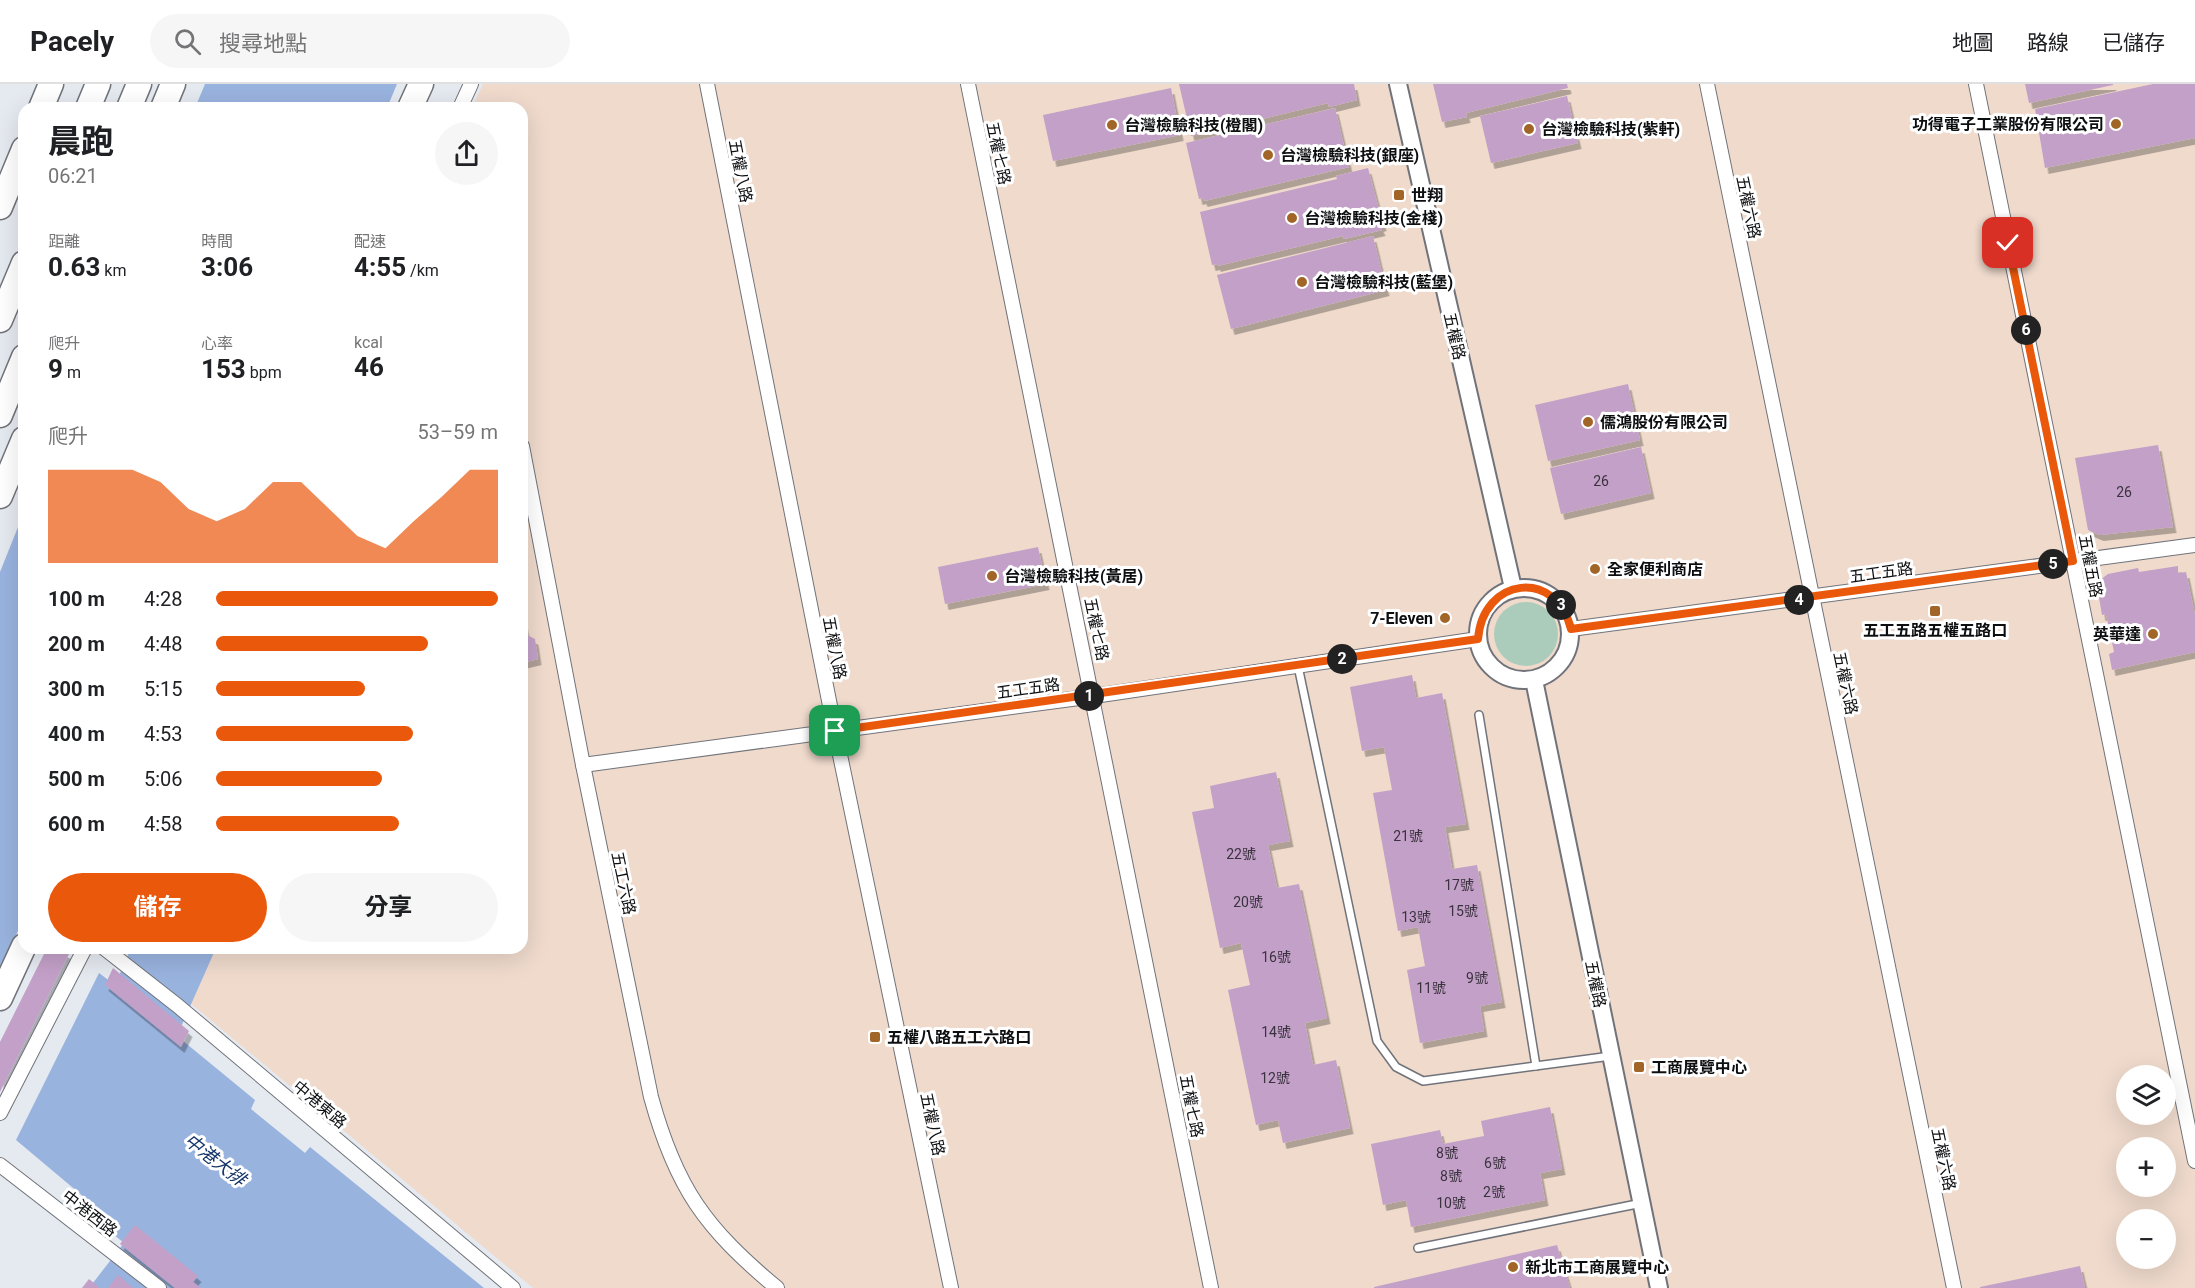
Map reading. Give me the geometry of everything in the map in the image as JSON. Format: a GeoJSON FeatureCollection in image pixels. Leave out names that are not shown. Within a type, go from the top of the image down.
{"type":"FeatureCollection","features":[{"type":"Feature","properties":{"kind":"highway"},"geometry":{"type":"LineString","coordinates":[[44,102],[51,84]]}},
{"type":"Feature","properties":{"kind":"highway"},"geometry":{"type":"LineString","coordinates":[[90,102],[98,84]]}},
{"type":"Feature","properties":{"kind":"highway"},"geometry":{"type":"LineString","coordinates":[[132,102],[139,84]]}},
{"type":"Feature","properties":{"kind":"highway"},"geometry":{"type":"LineString","coordinates":[[166,102],[173,84]]}},
{"type":"Feature","properties":{"kind":"highway"},"geometry":{"type":"LineString","coordinates":[[413,102],[421,84]]}},
{"type":"Feature","properties":{"kind":"highway"},"geometry":{"type":"LineString","coordinates":[[0,207],[18,164]]}},
{"type":"Feature","properties":{"kind":"highway"},"geometry":{"type":"LineString","coordinates":[[0,320],[18,276]]}},
{"type":"Feature","properties":{"kind":"highway"},"geometry":{"type":"LineString","coordinates":[[0,416],[18,372]]}},
{"type":"Feature","properties":{"kind":"highway"},"geometry":{"type":"LineString","coordinates":[[0,496],[18,453]]}},
{"type":"Feature","properties":{"kind":"highway"},"geometry":{"type":"LineString","coordinates":[[0,998],[20,954]]}},
{"type":"Feature","properties":{"kind":"street"},"geometry":{"type":"LineString","coordinates":[[463,102],[471,84]]}},
{"type":"Feature","properties":{"kind":"street","name":"五權八路"},"geometry":{"type":"LineString","coordinates":[[706,84],[835,731],[951,1288]]}},
{"type":"Feature","properties":{"kind":"street","name":"五權七路"},"geometry":{"type":"LineString","coordinates":[[968,84],[1094,696],[1211,1288]]}},
{"type":"Feature","properties":{"kind":"street","name":"五權路"},"geometry":{"type":"LineString","coordinates":[[1398,84],[1513,588]]}},
{"type":"Feature","properties":{"kind":"street","name":"五權六路"},"geometry":{"type":"LineString","coordinates":[[1707,84],[1953,1288]]}},
{"type":"Feature","properties":{"kind":"street","name":"五權五路"},"geometry":{"type":"LineString","coordinates":[[1976,84],[2195,1161]]}},
{"type":"Feature","properties":{"kind":"street","name":"五工六路"},"geometry":{"type":"LineString","coordinates":[[528,477],[583,765],[651,1097],[664,1145],[686,1190],[714,1231],[777,1288]]}},
{"type":"Feature","properties":{"kind":"street","name":"五工五路"},"geometry":{"type":"LineString","coordinates":[[1571,629],[2195,545]]}},
{"type":"Feature","properties":{"kind":"street"},"geometry":{"type":"LineString","coordinates":[[1513,588],[1539,590],[1551,596],[1561,604],[1571,629],[1566,655],[1552,671],[1534,680],[1521,681],[1496,672],[1484,657],[1478,639],[1481,619],[1491,602],[1513,588]]}},
{"type":"Feature","properties":{"kind":"street","name":"五工五路"},"geometry":{"type":"LineString","coordinates":[[583,765],[1094,696],[1478,639]]}},
{"type":"Feature","properties":{"kind":"street","name":"五權路"},"geometry":{"type":"LineString","coordinates":[[1534,680],[1659,1288]]}},
{"type":"Feature","properties":{"kind":"street"},"geometry":{"type":"LineString","coordinates":[[0,1113],[82,954]]}},
{"type":"Feature","properties":{"kind":"street","name":"中港東路"},"geometry":{"type":"LineString","coordinates":[[112,954],[178,1006],[513,1288]]}},
{"type":"Feature","properties":{"kind":"street","name":"中港西路"},"geometry":{"type":"LineString","coordinates":[[0,1165],[159,1288]]}},
{"type":"Feature","properties":{"kind":"lane"},"geometry":{"type":"LineString","coordinates":[[1298,665],[1377,1041],[1396,1067],[1423,1081],[1611,1056]]}},
{"type":"Feature","properties":{"kind":"lane"},"geometry":{"type":"LineString","coordinates":[[1479,715],[1536,1066]]}},
{"type":"Feature","properties":{"kind":"lane"},"geometry":{"type":"LineString","coordinates":[[1418,1248],[1642,1203]]}},
{"type":"Feature","properties":{"kind":"shaded area"},"geometry":{"type":"Polygon","coordinates":[[[483,84],[2195,84],[2195,1288],[533,1288],[131,954],[528,954],[528,102],[475,102],[483,84]]]}},
{"type":"Feature","properties":{"kind":"green space"},"geometry":{"type":"Polygon","coordinates":[[[1526,602],[1544,608],[1552,616],[1558,634],[1552,652],[1544,660],[1526,666],[1508,660],[1500,652],[1494,634],[1500,616],[1508,608],[1526,602]]]}},
{"type":"Feature","properties":{"kind":"water"},"geometry":{"type":"Polygon","coordinates":[[[205,84],[397,84],[390,102],[198,102],[205,84]]]}},
{"type":"Feature","properties":{"kind":"water"},"geometry":{"type":"Polygon","coordinates":[[[18,527],[18,931],[0,969],[0,572],[18,527]]]}},
{"type":"Feature","properties":{"kind":"water","name":"中港大排"},"geometry":{"type":"Polygon","coordinates":[[[128,954],[213,954],[177,1036],[255,1100],[251,1109],[305,1153],[310,1147],[484,1288],[89,1288],[124,1243],[91,1216],[97,1208],[16,1140],[99,973],[115,985],[128,954]]]}},
{"type":"Feature","properties":{"kind":"building"},"geometry":{"type":"Polygon","coordinates":[[[1179,84],[1354,84],[1357,100],[1329,107],[1328,103],[1191,136],[1179,84]]]}},
{"type":"Feature","properties":{"kind":"building"},"geometry":{"type":"Polygon","coordinates":[[[1433,84],[1567,84],[1568,88],[1466,113],[1467,117],[1442,122],[1433,84]]]}},
{"type":"Feature","properties":{"kind":"building"},"geometry":{"type":"Polygon","coordinates":[[[2025,84],[2113,84],[2113,85],[2029,103],[2025,84]]]}},
{"type":"Feature","properties":{"kind":"building","name":"功得電子工業股份有限公司"},"geometry":{"type":"Polygon","coordinates":[[[2153,84],[2195,84],[2195,138],[2045,168],[2035,109],[2153,84]]]}},
{"type":"Feature","properties":{"kind":"building","name":"台灣檢驗科技(橙閣)"},"geometry":{"type":"Polygon","coordinates":[[[1171,88],[1180,135],[1053,161],[1043,115],[1171,88]]]}},
{"type":"Feature","properties":{"kind":"building","name":"台灣檢驗科技(紫軒)"},"geometry":{"type":"Polygon","coordinates":[[[1567,96],[1578,143],[1491,163],[1480,116],[1567,96]]]}},
{"type":"Feature","properties":{"kind":"building","name":"台灣檢驗科技(銀座)"},"geometry":{"type":"Polygon","coordinates":[[[1335,108],[1349,167],[1204,201],[1203,198],[1199,199],[1186,143],[1335,108]]]}},
{"type":"Feature","properties":{"kind":"building","name":"台灣檢驗科技(金棧)"},"geometry":{"type":"Polygon","coordinates":[[[1368,168],[1383,225],[1380,226],[1382,230],[1344,239],[1343,236],[1217,266],[1217,264],[1212,265],[1200,212],[1337,179],[1336,176],[1368,168]]]}},
{"type":"Feature","properties":{"kind":"building","name":"台灣檢驗科技(藍堡)"},"geometry":{"type":"Polygon","coordinates":[[[1373,236],[1386,290],[1231,329],[1217,275],[1373,236]]]}},
{"type":"Feature","properties":{"kind":"building","name":"儒鴻股份有限公司"},"geometry":{"type":"Polygon","coordinates":[[[1628,384],[1640,440],[1548,461],[1535,405],[1628,384]]]}},
{"type":"Feature","properties":{"kind":"building"},"geometry":{"type":"Polygon","coordinates":[[[2158,445],[2173,527],[2100,535],[2088,530],[2075,458],[2158,445]]]}},
{"type":"Feature","properties":{"kind":"building","name":"儒鴻股份有限公司"},"geometry":{"type":"Polygon","coordinates":[[[1641,447],[1651,493],[1561,514],[1550,468],[1641,447]]]}},
{"type":"Feature","properties":{"kind":"building","name":"台灣檢驗科技(黃居)"},"geometry":{"type":"Polygon","coordinates":[[[1038,547],[1046,584],[945,604],[938,567],[1038,547]]]}},
{"type":"Feature","properties":{"kind":"building","name":"英華達"},"geometry":{"type":"Polygon","coordinates":[[[2178,566],[2178,573],[2186,572],[2195,615],[2195,652],[2112,670],[2109,654],[2114,652],[2106,614],[2102,615],[2097,586],[2100,580],[2108,574],[2138,568],[2139,572],[2178,566]]]}},
{"type":"Feature","properties":{"kind":"building"},"geometry":{"type":"Polygon","coordinates":[[[528,636],[535,639],[538,659],[528,662],[528,636]]]}},
{"type":"Feature","properties":{"kind":"building"},"geometry":{"type":"Polygon","coordinates":[[[1412,675],[1416,698],[1442,693],[1466,824],[1445,827],[1452,869],[1477,865],[1502,1002],[1480,1006],[1484,1031],[1420,1043],[1407,970],[1425,966],[1418,927],[1398,931],[1373,793],[1392,790],[1384,747],[1362,751],[1350,687],[1412,675]]]}},
{"type":"Feature","properties":{"kind":"building"},"geometry":{"type":"Polygon","coordinates":[[[1276,772],[1290,841],[1268,845],[1277,888],[1299,884],[1327,1018],[1305,1023],[1313,1065],[1336,1060],[1350,1128],[1283,1143],[1278,1120],[1256,1125],[1228,990],[1250,985],[1241,943],[1220,948],[1192,812],[1214,808],[1210,786],[1276,772]]]}},
{"type":"Feature","properties":{"kind":"building"},"geometry":{"type":"Polygon","coordinates":[[[44,954],[69,954],[0,1092],[0,1042],[44,954]]]}},
{"type":"Feature","properties":{"kind":"building"},"geometry":{"type":"Polygon","coordinates":[[[113,968],[189,1031],[181,1047],[105,985],[113,968]]]}},
{"type":"Feature","properties":{"kind":"building"},"geometry":{"type":"Polygon","coordinates":[[[1550,1107],[1562,1169],[1540,1173],[1545,1200],[1411,1227],[1406,1200],[1383,1205],[1371,1144],[1440,1130],[1443,1144],[1484,1136],[1481,1121],[1550,1107]]]}},
{"type":"Feature","properties":{"kind":"building"},"geometry":{"type":"Polygon","coordinates":[[[135,1225],[198,1276],[193,1282],[201,1288],[175,1288],[120,1244],[135,1225]]]}},
{"type":"Feature","properties":{"kind":"building","name":"新北市工商展覽中心"},"geometry":{"type":"Polygon","coordinates":[[[1557,1245],[1570,1288],[1374,1288],[1374,1287],[1557,1245]]]}},
{"type":"Feature","properties":{"kind":"building"},"geometry":{"type":"Polygon","coordinates":[[[2080,1266],[2085,1288],[1980,1288],[1980,1287],[2080,1266]]]}},
{"type":"Feature","properties":{"kind":"building"},"geometry":{"type":"Polygon","coordinates":[[[118,1275],[133,1288],[108,1288],[118,1275]]]}},
{"type":"Feature","properties":{"kind":"building"},"geometry":{"type":"Polygon","coordinates":[[[89,1279],[100,1288],[82,1288],[89,1279]]]}},
{"type":"Feature","properties":{"kind":"place","name":"功得電子工業股份有限公司"},"geometry":{"type":"Point","coordinates":[2116,124]}},
{"type":"Feature","properties":{"kind":"place","name":"台灣檢驗科技(橙閣)"},"geometry":{"type":"Point","coordinates":[1112,125]}},
{"type":"Feature","properties":{"kind":"place","name":"台灣檢驗科技(紫軒)"},"geometry":{"type":"Point","coordinates":[1529,129]}},
{"type":"Feature","properties":{"kind":"place","name":"台灣檢驗科技(銀座)"},"geometry":{"type":"Point","coordinates":[1268,155]}},
{"type":"Feature","properties":{"kind":"place","name":"世翔"},"geometry":{"type":"Point","coordinates":[1399,195]}},
{"type":"Feature","properties":{"kind":"place","name":"台灣檢驗科技(金棧)"},"geometry":{"type":"Point","coordinates":[1292,218]}},
{"type":"Feature","properties":{"kind":"place","name":"台灣檢驗科技(藍堡)"},"geometry":{"type":"Point","coordinates":[1302,282]}},
{"type":"Feature","properties":{"kind":"place","name":"儒鴻股份有限公司"},"geometry":{"type":"Point","coordinates":[1588,422]}},
{"type":"Feature","properties":{"kind":"place","name":"全家便利商店"},"geometry":{"type":"Point","coordinates":[1595,569]}},
{"type":"Feature","properties":{"kind":"place","name":"台灣檢驗科技(黃居)"},"geometry":{"type":"Point","coordinates":[992,576]}},
{"type":"Feature","properties":{"kind":"place","name":"五工五路五權五路口"},"geometry":{"type":"Point","coordinates":[1935,611]}},
{"type":"Feature","properties":{"kind":"place","name":"7-Eleven"},"geometry":{"type":"Point","coordinates":[1445,618]}},
{"type":"Feature","properties":{"kind":"place","name":"英華達"},"geometry":{"type":"Point","coordinates":[2153,634]}},
{"type":"Feature","properties":{"kind":"place","name":"五權八路五工六路口"},"geometry":{"type":"Point","coordinates":[875,1037]}},
{"type":"Feature","properties":{"kind":"place","name":"工商展覽中心"},"geometry":{"type":"Point","coordinates":[1639,1067]}},
{"type":"Feature","properties":{"kind":"place","name":"新北市工商展覽中心"},"geometry":{"type":"Point","coordinates":[1513,1267]}},
{"type":"Feature","properties":{"kind":"route"},"geometry":{"type":"LineString","coordinates":[[835,731],[1094,696],[1478,639],[1483,613],[1491,602],[1513,588],[1526,587],[1551,596],[1561,604],[1568,616],[1571,629],[2073,561],[2008,243]]}}]}
